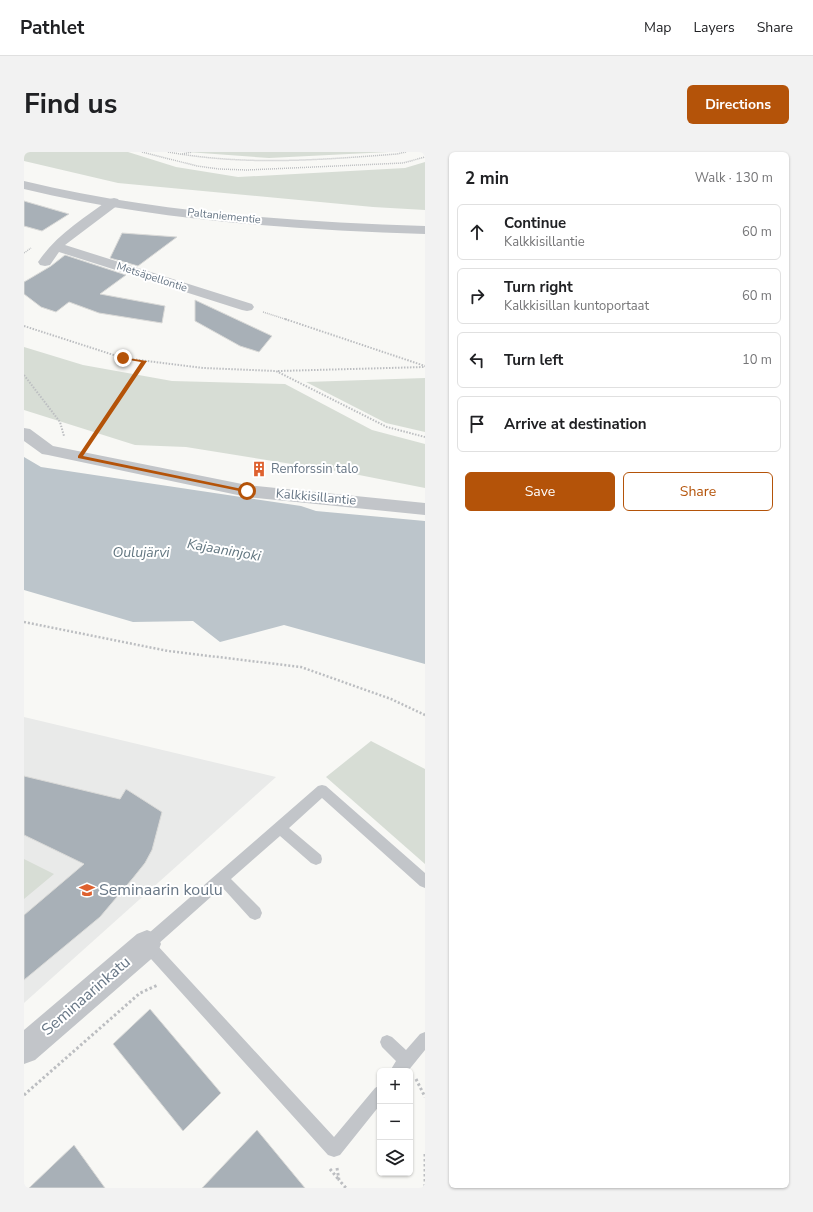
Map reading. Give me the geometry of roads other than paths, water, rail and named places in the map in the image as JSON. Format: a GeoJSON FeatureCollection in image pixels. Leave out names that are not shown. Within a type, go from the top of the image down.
{"type":"FeatureCollection","features":[{"type":"Feature","properties":{"kind":"street","name":"Paltaniementie"},"geometry":{"type":"LineString","coordinates":[[24,185],[114,202],[241,219],[366,229],[425,230]]}},
{"type":"Feature","properties":{"kind":"street"},"geometry":{"type":"LineString","coordinates":[[45,262],[48,256],[57,247],[114,202]]}},
{"type":"Feature","properties":{"kind":"street","name":"Metsäpellontie"},"geometry":{"type":"LineString","coordinates":[[57,247],[247,307]]}},
{"type":"Feature","properties":{"kind":"street","name":"Kalkkisillantie"},"geometry":{"type":"LineString","coordinates":[[24,433],[48,450],[247,491],[425,509]]}},
{"type":"Feature","properties":{"kind":"street","name":"Seminaarinkatu"},"geometry":{"type":"LineString","coordinates":[[24,1049],[147,944]]}},
{"type":"Feature","properties":{"kind":"lane"},"geometry":{"type":"LineString","coordinates":[[377,1097],[334,1149],[147,944],[322,790],[425,882]]}},
{"type":"Feature","properties":{"kind":"lane"},"geometry":{"type":"LineString","coordinates":[[280,828],[316,859]]}},
{"type":"Feature","properties":{"kind":"lane"},"geometry":{"type":"LineString","coordinates":[[222,878],[255,913]]}},
{"type":"Feature","properties":{"kind":"lane"},"geometry":{"type":"LineString","coordinates":[[387,1042],[402,1066],[425,1039]]}},
{"type":"Feature","properties":{"kind":"water","name":"Oulujärvi"},"geometry":{"type":"Polygon","coordinates":[[[24,457],[41,467],[301,506],[316,511],[425,521],[425,664],[284,625],[220,642],[193,621],[133,622],[24,590],[24,457]]]}},
{"type":"Feature","properties":{"kind":"place","name":"Renforssin talo"},"geometry":{"type":"Point","coordinates":[259,469]}},
{"type":"Feature","properties":{"kind":"place","name":"Seminaarin koulu"},"geometry":{"type":"Point","coordinates":[87,890]}},
{"type":"Feature","properties":{"kind":"water label","name":"Kajaaninjoki"},"geometry":{"type":"Point","coordinates":[224,550]}}]}
